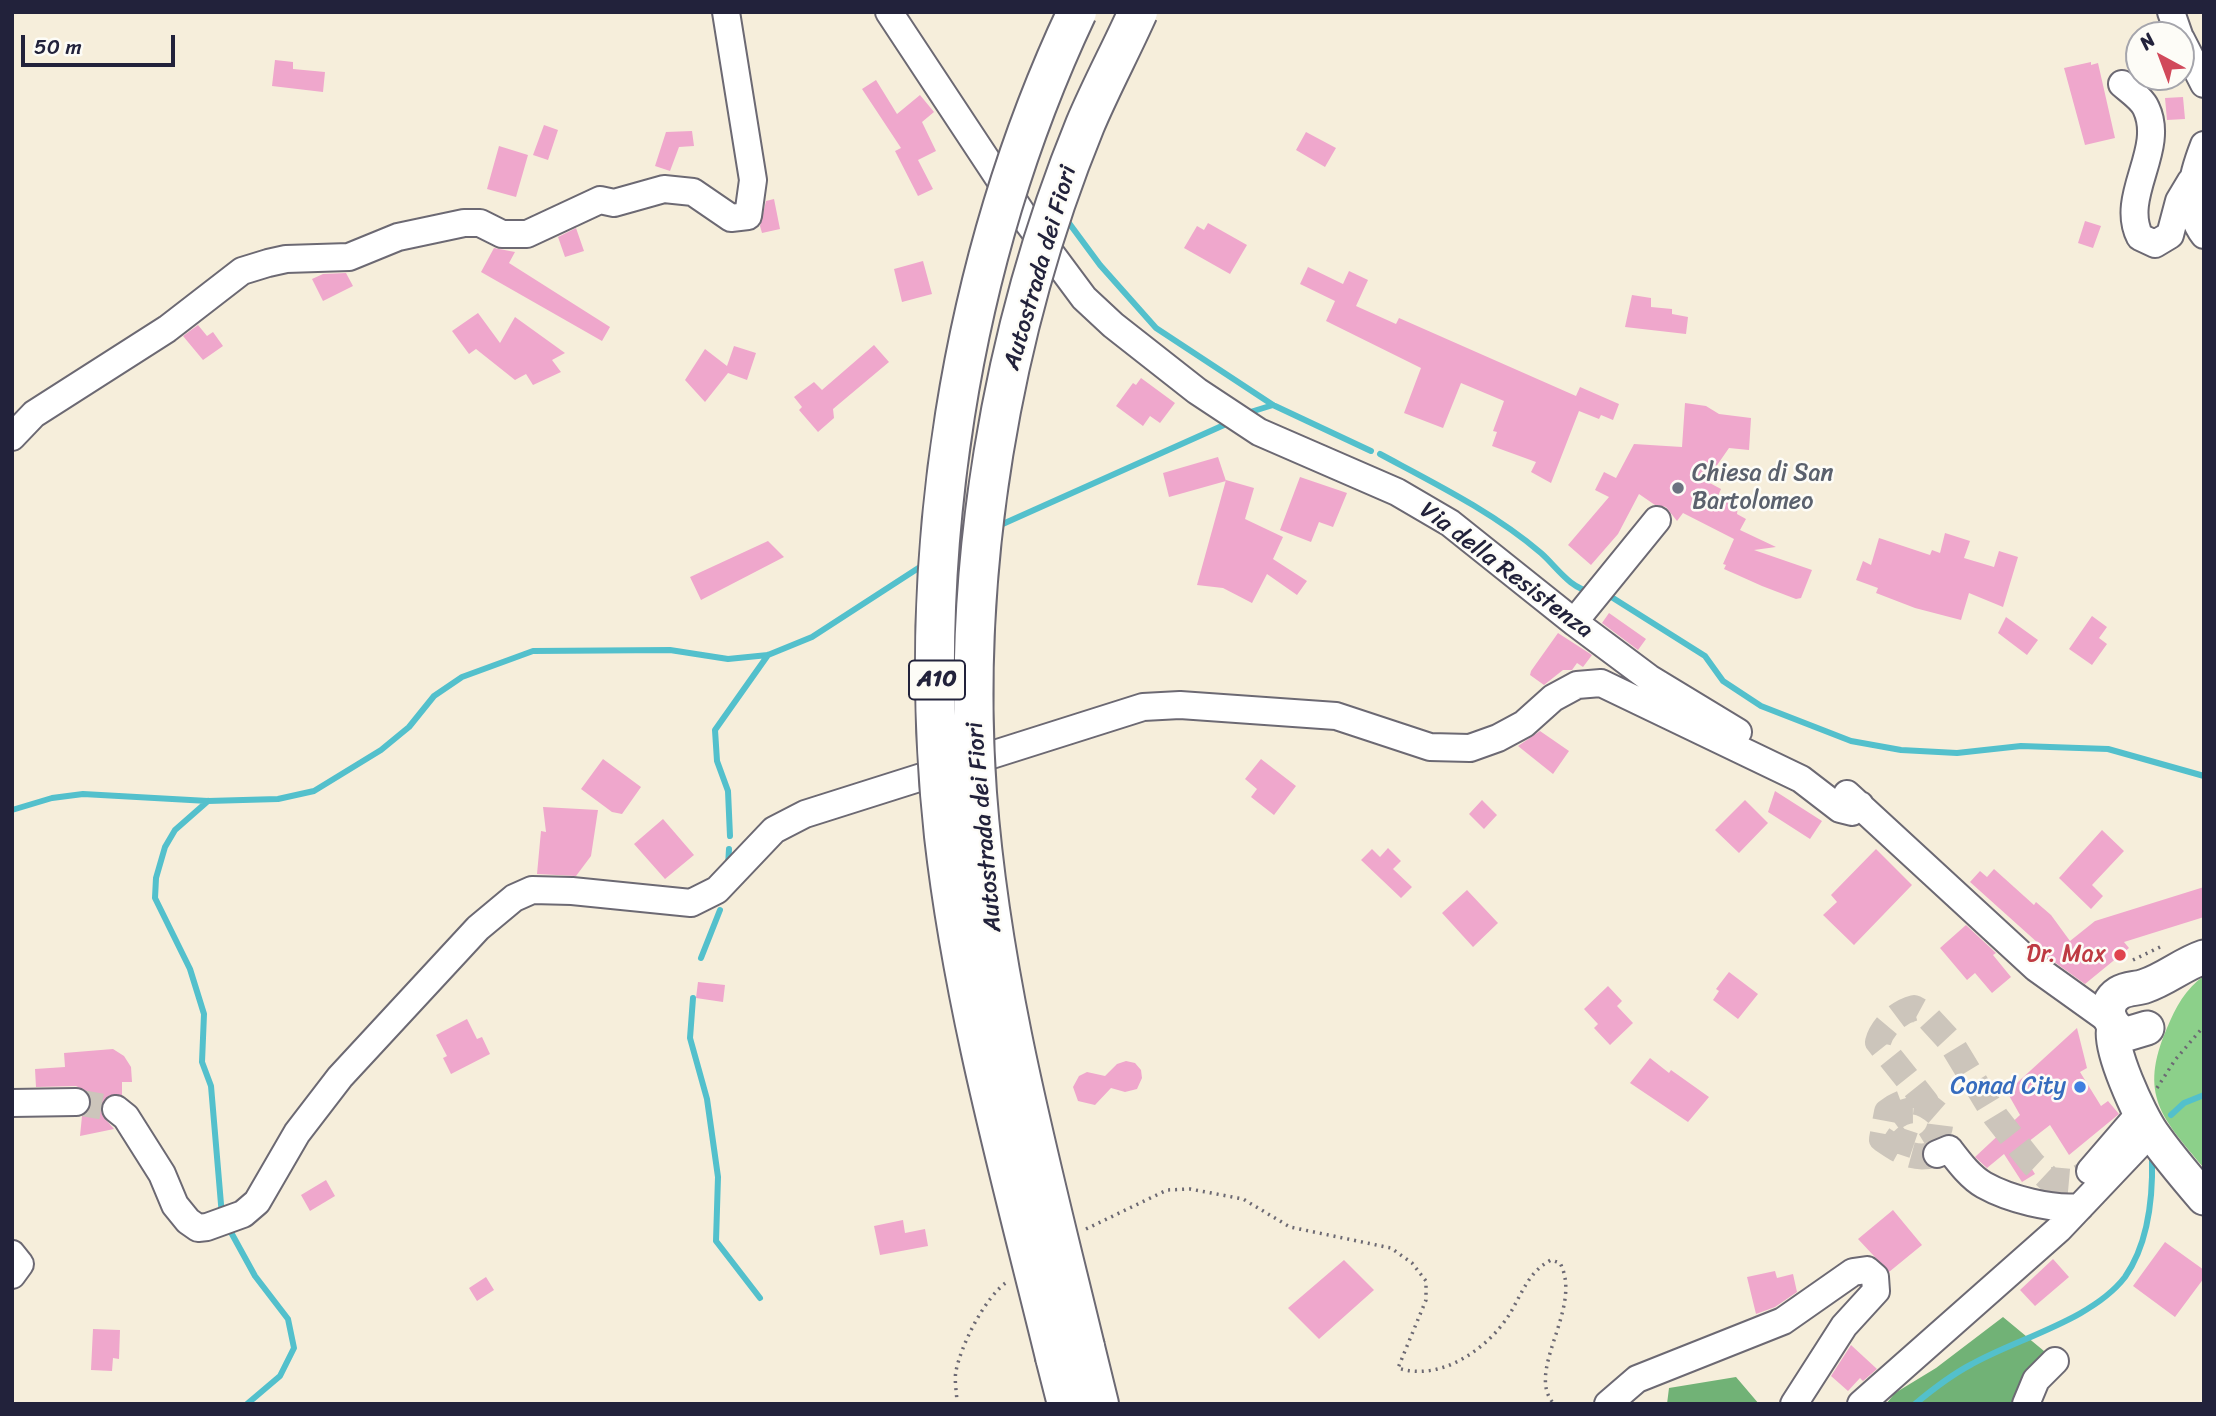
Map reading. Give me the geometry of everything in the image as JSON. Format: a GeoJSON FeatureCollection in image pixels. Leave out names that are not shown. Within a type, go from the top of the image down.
{"type":"FeatureCollection","features":[{"type":"Feature","properties":{"kind":"highway","name":"Autostrada dei Fiori"},"geometry":{"type":"LineString","coordinates":[[1077,12],[1032,120],[988,256],[965,364],[948,473],[936,600],[937,723],[944,835],[962,957],[989,1086],[1070,1352],[1099,1404]]}},
{"type":"Feature","properties":{"kind":"highway","name":"Autostrada dei Fiori"},"geometry":{"type":"LineString","coordinates":[[1067,1404],[1070,1352],[987,893],[977,792],[974,696],[977,586],[1004,397],[1027,301],[1050,220],[1086,124],[1138,12]]}},
{"type":"Feature","properties":{"kind":"main road"},"geometry":{"type":"LineString","coordinates":[[2109,1008],[2197,959]]}},
{"type":"Feature","properties":{"kind":"main road"},"geometry":{"type":"LineString","coordinates":[[2142,1114],[2136,1061],[2150,1021],[2197,959]]}},
{"type":"Feature","properties":{"kind":"main road"},"geometry":{"type":"LineString","coordinates":[[2109,1008],[2127,1034],[2150,1021]]}},
{"type":"Feature","properties":{"kind":"main road"},"geometry":{"type":"LineString","coordinates":[[2109,1008],[2116,1056],[2142,1114],[2204,1198]]}},
{"type":"Feature","properties":{"kind":"street"},"geometry":{"type":"LineString","coordinates":[[12,437],[34,414],[176,323],[242,271],[268,263],[286,259],[349,257],[398,237],[464,223],[480,223],[502,234],[527,234],[600,200],[614,203],[664,189],[693,192],[731,218],[748,216],[753,180],[726,12]]}},
{"type":"Feature","properties":{"kind":"street","name":"Via della Resistenza"},"geometry":{"type":"LineString","coordinates":[[889,12],[1029,224],[1084,298],[1112,325],[1197,391],[1259,432],[1397,492],[1450,523],[1583,613],[1650,678],[1749,738],[1798,759],[1860,805],[1997,934],[2109,1008]]}},
{"type":"Feature","properties":{"kind":"street"},"geometry":{"type":"LineString","coordinates":[[2195,66],[2204,84]]}},
{"type":"Feature","properties":{"kind":"street"},"geometry":{"type":"LineString","coordinates":[[2122,84],[2146,108],[2150,129],[2151,145],[2135,208],[2134,226],[2140,237],[2155,244],[2170,235],[2179,201],[2191,181],[2204,145]]}},
{"type":"Feature","properties":{"kind":"street"},"geometry":{"type":"LineString","coordinates":[[2191,181],[2193,220],[2204,235]]}},
{"type":"Feature","properties":{"kind":"street"},"geometry":{"type":"LineString","coordinates":[[1583,613],[1657,520]]}},
{"type":"Feature","properties":{"kind":"street"},"geometry":{"type":"LineString","coordinates":[[116,1109],[126,1117],[162,1174],[175,1205],[188,1221],[198,1228],[207,1227],[243,1214],[257,1202],[297,1133],[340,1077],[478,928],[514,898],[532,890],[572,891],[691,903],[717,890],[775,830],[805,814],[914,782],[1131,710],[1180,705],[1336,716],[1430,747],[1470,748],[1499,738],[1524,724],[1553,698],[1577,685],[1601,683],[1801,779],[1840,809],[1852,812],[1860,805]]}},
{"type":"Feature","properties":{"kind":"street"},"geometry":{"type":"LineString","coordinates":[[12,1103],[76,1102]]}},
{"type":"Feature","properties":{"kind":"street"},"geometry":{"type":"LineString","coordinates":[[2090,1171],[2142,1114]]}},
{"type":"Feature","properties":{"kind":"street"},"geometry":{"type":"LineString","coordinates":[[1861,1404],[2080,1207],[2142,1114]]}},
{"type":"Feature","properties":{"kind":"street"},"geometry":{"type":"LineString","coordinates":[[1937,1154],[1949,1149],[1983,1184],[2027,1200],[2070,1208],[2080,1207]]}},
{"type":"Feature","properties":{"kind":"street"},"geometry":{"type":"LineString","coordinates":[[12,1254],[20,1264],[12,1275]]}},
{"type":"Feature","properties":{"kind":"street"},"geometry":{"type":"LineString","coordinates":[[1608,1404],[1637,1379],[1690,1355],[1783,1321],[1853,1272],[1867,1270],[1877,1281],[1876,1291],[1844,1326],[1794,1404]]}},
{"type":"Feature","properties":{"kind":"street"},"geometry":{"type":"LineString","coordinates":[[2026,1404],[2036,1380],[2055,1361]]}},
{"type":"Feature","properties":{"kind":"path"},"geometry":{"type":"LineString","coordinates":[[2142,1114],[2175,1060],[2204,1026]]}},
{"type":"Feature","properties":{"kind":"path"},"geometry":{"type":"LineString","coordinates":[[1083,1230],[1167,1191],[1190,1189],[1243,1199],[1290,1227],[1391,1248],[1412,1263],[1426,1281],[1426,1300],[1398,1368],[1417,1374],[1451,1364],[1478,1350],[1507,1318],[1536,1267],[1551,1260],[1560,1263],[1566,1275],[1566,1303],[1545,1373],[1548,1398],[1554,1404]]}},
{"type":"Feature","properties":{"kind":"path"},"geometry":{"type":"LineString","coordinates":[[957,1404],[956,1374],[963,1347],[990,1300],[1010,1280]]}},
{"type":"Feature","properties":{"kind":"green space"},"geometry":{"type":"Polygon","coordinates":[[[2204,976],[2204,1168],[2166,1119],[2155,1089],[2155,1071],[2159,1051],[2174,1013],[2186,993],[2204,976]]]}},
{"type":"Feature","properties":{"kind":"green space"},"geometry":{"type":"Polygon","coordinates":[[[2003,1317],[2050,1356],[2028,1404],[1886,1404],[1895,1393],[1936,1368],[2003,1317]]]}},
{"type":"Feature","properties":{"kind":"green space"},"geometry":{"type":"Polygon","coordinates":[[[1736,1377],[1759,1404],[1667,1404],[1669,1388],[1736,1377]]]}},
{"type":"Feature","properties":{"kind":"building"},"geometry":{"type":"Polygon","coordinates":[[[275,60],[293,62],[293,69],[325,72],[323,92],[272,86],[275,60]]]}},
{"type":"Feature","properties":{"kind":"building"},"geometry":{"type":"Polygon","coordinates":[[[2091,62],[2091,65],[2098,63],[2115,138],[2085,145],[2064,68],[2091,62]]]}},
{"type":"Feature","properties":{"kind":"building"},"geometry":{"type":"Polygon","coordinates":[[[876,80],[897,114],[920,95],[934,112],[922,122],[936,151],[918,160],[933,189],[918,196],[895,151],[901,148],[862,89],[876,80]]]}},
{"type":"Feature","properties":{"kind":"building"},"geometry":{"type":"Polygon","coordinates":[[[2183,97],[2185,119],[2167,120],[2165,98],[2183,97]]]}},
{"type":"Feature","properties":{"kind":"building"},"geometry":{"type":"Polygon","coordinates":[[[544,125],[558,130],[548,160],[533,155],[544,125]]]}},
{"type":"Feature","properties":{"kind":"building"},"geometry":{"type":"Polygon","coordinates":[[[692,131],[694,146],[679,147],[670,171],[655,166],[666,132],[692,131]]]}},
{"type":"Feature","properties":{"kind":"building"},"geometry":{"type":"Polygon","coordinates":[[[1306,132],[1336,148],[1325,167],[1296,150],[1306,132]]]}},
{"type":"Feature","properties":{"kind":"building"},"geometry":{"type":"Polygon","coordinates":[[[499,146],[528,155],[516,197],[487,189],[499,146]]]}},
{"type":"Feature","properties":{"kind":"building"},"geometry":{"type":"Polygon","coordinates":[[[774,199],[780,229],[762,233],[760,226],[766,201],[774,199]]]}},
{"type":"Feature","properties":{"kind":"building"},"geometry":{"type":"Polygon","coordinates":[[[2085,221],[2101,226],[2093,248],[2078,243],[2085,221]]]}},
{"type":"Feature","properties":{"kind":"building"},"geometry":{"type":"Polygon","coordinates":[[[1208,223],[1247,245],[1230,274],[1184,248],[1197,226],[1204,230],[1208,223]]]}},
{"type":"Feature","properties":{"kind":"building"},"geometry":{"type":"Polygon","coordinates":[[[576,228],[584,251],[565,257],[558,237],[576,228]]]}},
{"type":"Feature","properties":{"kind":"building"},"geometry":{"type":"Polygon","coordinates":[[[494,248],[515,252],[509,263],[610,327],[602,341],[481,272],[494,248]]]}},
{"type":"Feature","properties":{"kind":"building"},"geometry":{"type":"Polygon","coordinates":[[[923,261],[932,294],[902,302],[894,269],[923,261]]]}},
{"type":"Feature","properties":{"kind":"building"},"geometry":{"type":"Polygon","coordinates":[[[1308,267],[1343,284],[1349,271],[1368,280],[1356,306],[1396,324],[1399,318],[1576,396],[1580,387],[1619,404],[1613,420],[1601,415],[1599,419],[1579,411],[1551,483],[1531,472],[1536,462],[1492,446],[1497,432],[1493,431],[1504,401],[1461,383],[1443,428],[1404,413],[1421,368],[1326,321],[1335,301],[1300,284],[1308,267]]]}},
{"type":"Feature","properties":{"kind":"building"},"geometry":{"type":"Polygon","coordinates":[[[346,273],[353,286],[323,301],[312,279],[323,274],[346,273]]]}},
{"type":"Feature","properties":{"kind":"building"},"geometry":{"type":"Polygon","coordinates":[[[1632,295],[1651,298],[1651,307],[1672,309],[1672,314],[1688,317],[1686,334],[1625,327],[1632,295]]]}},
{"type":"Feature","properties":{"kind":"building"},"geometry":{"type":"Polygon","coordinates":[[[478,313],[500,343],[515,317],[565,353],[552,360],[561,372],[533,385],[526,374],[515,380],[476,349],[469,354],[452,331],[478,313]]]}},
{"type":"Feature","properties":{"kind":"building"},"geometry":{"type":"Polygon","coordinates":[[[198,325],[207,336],[213,332],[223,346],[203,360],[183,336],[198,325]]]}},
{"type":"Feature","properties":{"kind":"building"},"geometry":{"type":"Polygon","coordinates":[[[874,345],[889,362],[833,409],[834,418],[818,432],[799,410],[802,407],[794,397],[814,382],[822,390],[874,345]]]}},
{"type":"Feature","properties":{"kind":"building"},"geometry":{"type":"Polygon","coordinates":[[[734,346],[756,353],[747,380],[728,373],[705,402],[685,380],[705,349],[727,366],[734,346]]]}},
{"type":"Feature","properties":{"kind":"building"},"geometry":{"type":"Polygon","coordinates":[[[1141,378],[1175,403],[1160,423],[1150,416],[1143,426],[1116,406],[1133,383],[1136,385],[1141,378]]]}},
{"type":"Feature","properties":{"kind":"building"},"geometry":{"type":"Polygon","coordinates":[[[1685,403],[1706,406],[1719,414],[1751,418],[1749,450],[1729,448],[1706,481],[1721,489],[1718,496],[1738,506],[1737,514],[1746,519],[1740,530],[1776,547],[1754,550],[1812,570],[1801,598],[1796,599],[1724,569],[1726,565],[1723,564],[1734,539],[1683,513],[1677,521],[1666,507],[1655,505],[1639,494],[1618,534],[1591,565],[1568,545],[1609,497],[1595,490],[1604,472],[1616,478],[1634,444],[1682,447],[1685,403]]]}},
{"type":"Feature","properties":{"kind":"building"},"geometry":{"type":"Polygon","coordinates":[[[1218,457],[1226,481],[1169,497],[1163,473],[1218,457]]]}},
{"type":"Feature","properties":{"kind":"building"},"geometry":{"type":"Polygon","coordinates":[[[1300,477],[1347,493],[1333,527],[1319,522],[1311,542],[1280,530],[1300,477]]]}},
{"type":"Feature","properties":{"kind":"building"},"geometry":{"type":"Polygon","coordinates":[[[1226,480],[1254,488],[1245,519],[1283,537],[1273,559],[1307,581],[1297,595],[1267,574],[1252,603],[1223,588],[1197,585],[1226,480]]]}},
{"type":"Feature","properties":{"kind":"building"},"geometry":{"type":"Polygon","coordinates":[[[1945,533],[1970,541],[1964,558],[1994,567],[1999,551],[2018,557],[2003,607],[1969,593],[1961,620],[1915,608],[1876,593],[1878,588],[1856,580],[1863,561],[1871,565],[1879,538],[1930,555],[1932,550],[1940,553],[1945,533]]]}},
{"type":"Feature","properties":{"kind":"building"},"geometry":{"type":"Polygon","coordinates":[[[768,541],[784,557],[701,600],[690,577],[768,541]]]}},
{"type":"Feature","properties":{"kind":"building"},"geometry":{"type":"Polygon","coordinates":[[[1609,613],[1646,639],[1638,650],[1602,623],[1609,613]]]}},
{"type":"Feature","properties":{"kind":"building"},"geometry":{"type":"Polygon","coordinates":[[[2092,616],[2107,627],[2099,638],[2107,644],[2092,665],[2069,649],[2092,616]]]}},
{"type":"Feature","properties":{"kind":"building"},"geometry":{"type":"Polygon","coordinates":[[[2006,617],[2038,640],[2027,655],[1998,633],[2006,617]]]}},
{"type":"Feature","properties":{"kind":"building"},"geometry":{"type":"Polygon","coordinates":[[[1558,633],[1592,655],[1583,667],[1577,663],[1572,670],[1563,670],[1544,685],[1530,675],[1531,671],[1558,633]]]}},
{"type":"Feature","properties":{"kind":"building"},"geometry":{"type":"Polygon","coordinates":[[[1540,731],[1569,751],[1553,774],[1518,746],[1540,731]]]}},
{"type":"Feature","properties":{"kind":"building"},"geometry":{"type":"Polygon","coordinates":[[[603,759],[641,787],[622,814],[612,812],[581,789],[603,759]]]}},
{"type":"Feature","properties":{"kind":"building"},"geometry":{"type":"Polygon","coordinates":[[[1261,759],[1296,786],[1274,815],[1251,797],[1257,789],[1245,779],[1261,759]]]}},
{"type":"Feature","properties":{"kind":"building"},"geometry":{"type":"Polygon","coordinates":[[[1775,791],[1822,821],[1810,839],[1768,812],[1775,791]]]}},
{"type":"Feature","properties":{"kind":"building"},"geometry":{"type":"Polygon","coordinates":[[[1482,800],[1497,815],[1484,829],[1469,814],[1482,800]]]}},
{"type":"Feature","properties":{"kind":"building"},"geometry":{"type":"Polygon","coordinates":[[[1745,800],[1768,823],[1739,853],[1715,830],[1745,800]]]}},
{"type":"Feature","properties":{"kind":"building"},"geometry":{"type":"Polygon","coordinates":[[[543,807],[598,810],[591,856],[576,876],[537,874],[541,831],[546,832],[543,807]]]}},
{"type":"Feature","properties":{"kind":"building"},"geometry":{"type":"Polygon","coordinates":[[[663,819],[694,855],[665,879],[634,844],[663,819]]]}},
{"type":"Feature","properties":{"kind":"building"},"geometry":{"type":"Polygon","coordinates":[[[2102,830],[2124,851],[2092,885],[2103,896],[2091,909],[2059,878],[2102,830]]]}},
{"type":"Feature","properties":{"kind":"building"},"geometry":{"type":"Polygon","coordinates":[[[1388,848],[1401,861],[1393,869],[1412,887],[1401,898],[1361,860],[1372,849],[1380,857],[1388,848]]]}},
{"type":"Feature","properties":{"kind":"building"},"geometry":{"type":"Polygon","coordinates":[[[1876,849],[1912,885],[1854,945],[1823,915],[1837,902],[1831,895],[1876,849]]]}},
{"type":"Feature","properties":{"kind":"building"},"geometry":{"type":"Polygon","coordinates":[[[1994,869],[2034,905],[2036,902],[2051,915],[2070,941],[2095,921],[2204,887],[2204,917],[2124,942],[2129,948],[2085,984],[2046,956],[2036,946],[2038,943],[1970,882],[1980,871],[1987,877],[1994,869]]]}},
{"type":"Feature","properties":{"kind":"building"},"geometry":{"type":"Polygon","coordinates":[[[1467,890],[1498,923],[1473,947],[1442,913],[1467,890]]]}},
{"type":"Feature","properties":{"kind":"building"},"geometry":{"type":"Polygon","coordinates":[[[1966,925],[1996,953],[1993,955],[2011,977],[1992,993],[1975,973],[1967,980],[1940,948],[1966,925]]]}},
{"type":"Feature","properties":{"kind":"building"},"geometry":{"type":"Polygon","coordinates":[[[1729,972],[1758,994],[1738,1019],[1713,1000],[1719,991],[1716,989],[1729,972]]]}},
{"type":"Feature","properties":{"kind":"building"},"geometry":{"type":"Polygon","coordinates":[[[698,982],[725,985],[723,1002],[696,998],[698,982]]]}},
{"type":"Feature","properties":{"kind":"building"},"geometry":{"type":"Polygon","coordinates":[[[1608,986],[1622,1001],[1617,1006],[1633,1023],[1610,1045],[1594,1028],[1598,1024],[1584,1009],[1608,986]]]}},
{"type":"Feature","properties":{"kind":"building"},"geometry":{"type":"Polygon","coordinates":[[[467,1019],[477,1039],[482,1037],[490,1054],[451,1074],[443,1058],[447,1056],[436,1035],[467,1019]]]}},
{"type":"Feature","properties":{"kind":"building"},"geometry":{"type":"Polygon","coordinates":[[[2077,1028],[2087,1068],[2080,1072],[2101,1106],[2108,1101],[2119,1114],[2069,1155],[2050,1125],[2019,1149],[2035,1174],[2022,1182],[2004,1154],[1987,1168],[1975,1157],[2020,1115],[2007,1092],[2077,1028]]]}},
{"type":"Feature","properties":{"kind":"building"},"geometry":{"type":"Polygon","coordinates":[[[113,1049],[124,1056],[131,1067],[132,1082],[122,1082],[122,1095],[110,1095],[101,1106],[102,1115],[114,1129],[80,1136],[82,1116],[89,1110],[92,1102],[89,1093],[76,1086],[36,1087],[35,1069],[65,1067],[64,1053],[113,1049]]]}},
{"type":"Feature","properties":{"kind":"building"},"geometry":{"type":"Polygon","coordinates":[[[1650,1058],[1709,1097],[1688,1122],[1630,1083],[1650,1058]]]}},
{"type":"Feature","properties":{"kind":"building"},"geometry":{"type":"Polygon","coordinates":[[[1126,1061],[1135,1063],[1141,1070],[1142,1078],[1137,1089],[1125,1092],[1111,1088],[1095,1105],[1078,1101],[1073,1087],[1079,1076],[1087,1072],[1105,1076],[1117,1064],[1126,1061]]]}},
{"type":"Feature","properties":{"kind":"building"},"geometry":{"type":"Polygon","coordinates":[[[326,1180],[335,1196],[310,1211],[301,1195],[326,1180]]]}},
{"type":"Feature","properties":{"kind":"building"},"geometry":{"type":"Polygon","coordinates":[[[1893,1210],[1922,1245],[1889,1272],[1858,1239],[1893,1210]]]}},
{"type":"Feature","properties":{"kind":"building"},"geometry":{"type":"Polygon","coordinates":[[[903,1220],[905,1233],[925,1229],[928,1246],[880,1255],[874,1226],[903,1220]]]}},
{"type":"Feature","properties":{"kind":"building"},"geometry":{"type":"Polygon","coordinates":[[[2165,1242],[2204,1270],[2204,1278],[2175,1317],[2133,1286],[2165,1242]]]}},
{"type":"Feature","properties":{"kind":"building"},"geometry":{"type":"Polygon","coordinates":[[[2053,1259],[2069,1277],[2035,1306],[2020,1290],[2053,1259]]]}},
{"type":"Feature","properties":{"kind":"building"},"geometry":{"type":"Polygon","coordinates":[[[1344,1260],[1374,1290],[1319,1339],[1288,1308],[1344,1260]]]}},
{"type":"Feature","properties":{"kind":"building"},"geometry":{"type":"Polygon","coordinates":[[[1775,1271],[1777,1278],[1793,1274],[1797,1292],[1775,1307],[1756,1314],[1747,1277],[1775,1271]]]}},
{"type":"Feature","properties":{"kind":"building"},"geometry":{"type":"Polygon","coordinates":[[[486,1277],[494,1290],[477,1301],[469,1288],[486,1277]]]}},
{"type":"Feature","properties":{"kind":"building"},"geometry":{"type":"Polygon","coordinates":[[[93,1329],[120,1330],[119,1359],[113,1358],[112,1371],[91,1370],[93,1329]]]}},
{"type":"Feature","properties":{"kind":"building"},"geometry":{"type":"Polygon","coordinates":[[[1851,1345],[1877,1369],[1863,1381],[1860,1378],[1848,1391],[1831,1376],[1851,1345]]]}},
{"type":"Feature","properties":{"kind":"waterway"},"geometry":{"type":"LineString","coordinates":[[1066,219],[1100,265],[1156,328],[1273,405],[1371,451]]}},
{"type":"Feature","properties":{"kind":"waterway"},"geometry":{"type":"LineString","coordinates":[[1244,414],[1273,405]]}},
{"type":"Feature","properties":{"kind":"waterway"},"geometry":{"type":"LineString","coordinates":[[996,527],[1224,425]]}},
{"type":"Feature","properties":{"kind":"waterway"},"geometry":{"type":"LineString","coordinates":[[1380,454],[1483,511],[1523,538],[1570,582],[1591,591]]}},
{"type":"Feature","properties":{"kind":"waterway"},"geometry":{"type":"LineString","coordinates":[[12,810],[52,798],[83,794],[208,801],[278,799],[314,791],[381,750],[409,727],[434,696],[462,677],[533,651],[670,650],[728,659],[768,655],[812,637],[920,567]]}},
{"type":"Feature","properties":{"kind":"waterway"},"geometry":{"type":"LineString","coordinates":[[1605,593],[1705,656],[1723,681],[1761,706],[1851,741],[1901,750],[1957,753],[2021,746],[2108,749],[2204,776]]}},
{"type":"Feature","properties":{"kind":"waterway"},"geometry":{"type":"LineString","coordinates":[[730,836],[728,791],[717,761],[715,730],[768,655]]}},
{"type":"Feature","properties":{"kind":"waterway"},"geometry":{"type":"LineString","coordinates":[[208,801],[175,830],[165,847],[156,878],[155,898],[190,969],[204,1014],[202,1062],[211,1086],[222,1216]]}},
{"type":"Feature","properties":{"kind":"waterway"},"geometry":{"type":"LineString","coordinates":[[728,866],[729,849]]}},
{"type":"Feature","properties":{"kind":"waterway"},"geometry":{"type":"LineString","coordinates":[[701,958],[720,910]]}},
{"type":"Feature","properties":{"kind":"waterway"},"geometry":{"type":"LineString","coordinates":[[693,998],[690,1038],[707,1099],[718,1177],[716,1241],[760,1298]]}},
{"type":"Feature","properties":{"kind":"waterway"},"geometry":{"type":"LineString","coordinates":[[2171,1115],[2184,1103],[2204,1095]]}},
{"type":"Feature","properties":{"kind":"waterway"},"geometry":{"type":"LineString","coordinates":[[1915,1404],[1964,1368],[2074,1317],[2111,1292],[2133,1264],[2144,1235],[2150,1204],[2152,1158]]}},
{"type":"Feature","properties":{"kind":"waterway"},"geometry":{"type":"LineString","coordinates":[[227,1225],[255,1276],[288,1319],[294,1348],[280,1376],[247,1404]]}},
{"type":"Feature","properties":{"kind":"tunnel"},"geometry":{"type":"LineString","coordinates":[[1937,1154],[1915,1156],[1882,1139],[1887,1112],[1901,1103],[1914,1102],[1921,1103],[1927,1106],[1940,1116],[1940,1127],[1934,1139],[1921,1148],[1897,1140],[1889,1131],[1892,1119],[1900,1114],[1911,1110],[1924,1112],[1926,1102],[1878,1042],[1892,1021],[1914,1008],[1925,1014],[1950,1041],[1996,1117],[2033,1164],[2050,1180],[2072,1182],[2090,1171]]}},
{"type":"Feature","properties":{"kind":"tunnel"},"geometry":{"type":"LineString","coordinates":[[76,1102],[116,1109]]}},
{"type":"Feature","properties":{"kind":"place","name":"Chiesa di San Bartolomeo"},"geometry":{"type":"Point","coordinates":[1678,488]}},
{"type":"Feature","properties":{"kind":"place","name":"Dr. Max"},"geometry":{"type":"Point","coordinates":[2120,955]}},
{"type":"Feature","properties":{"kind":"place","name":"Conad City"},"geometry":{"type":"Point","coordinates":[2080,1087]}}]}
